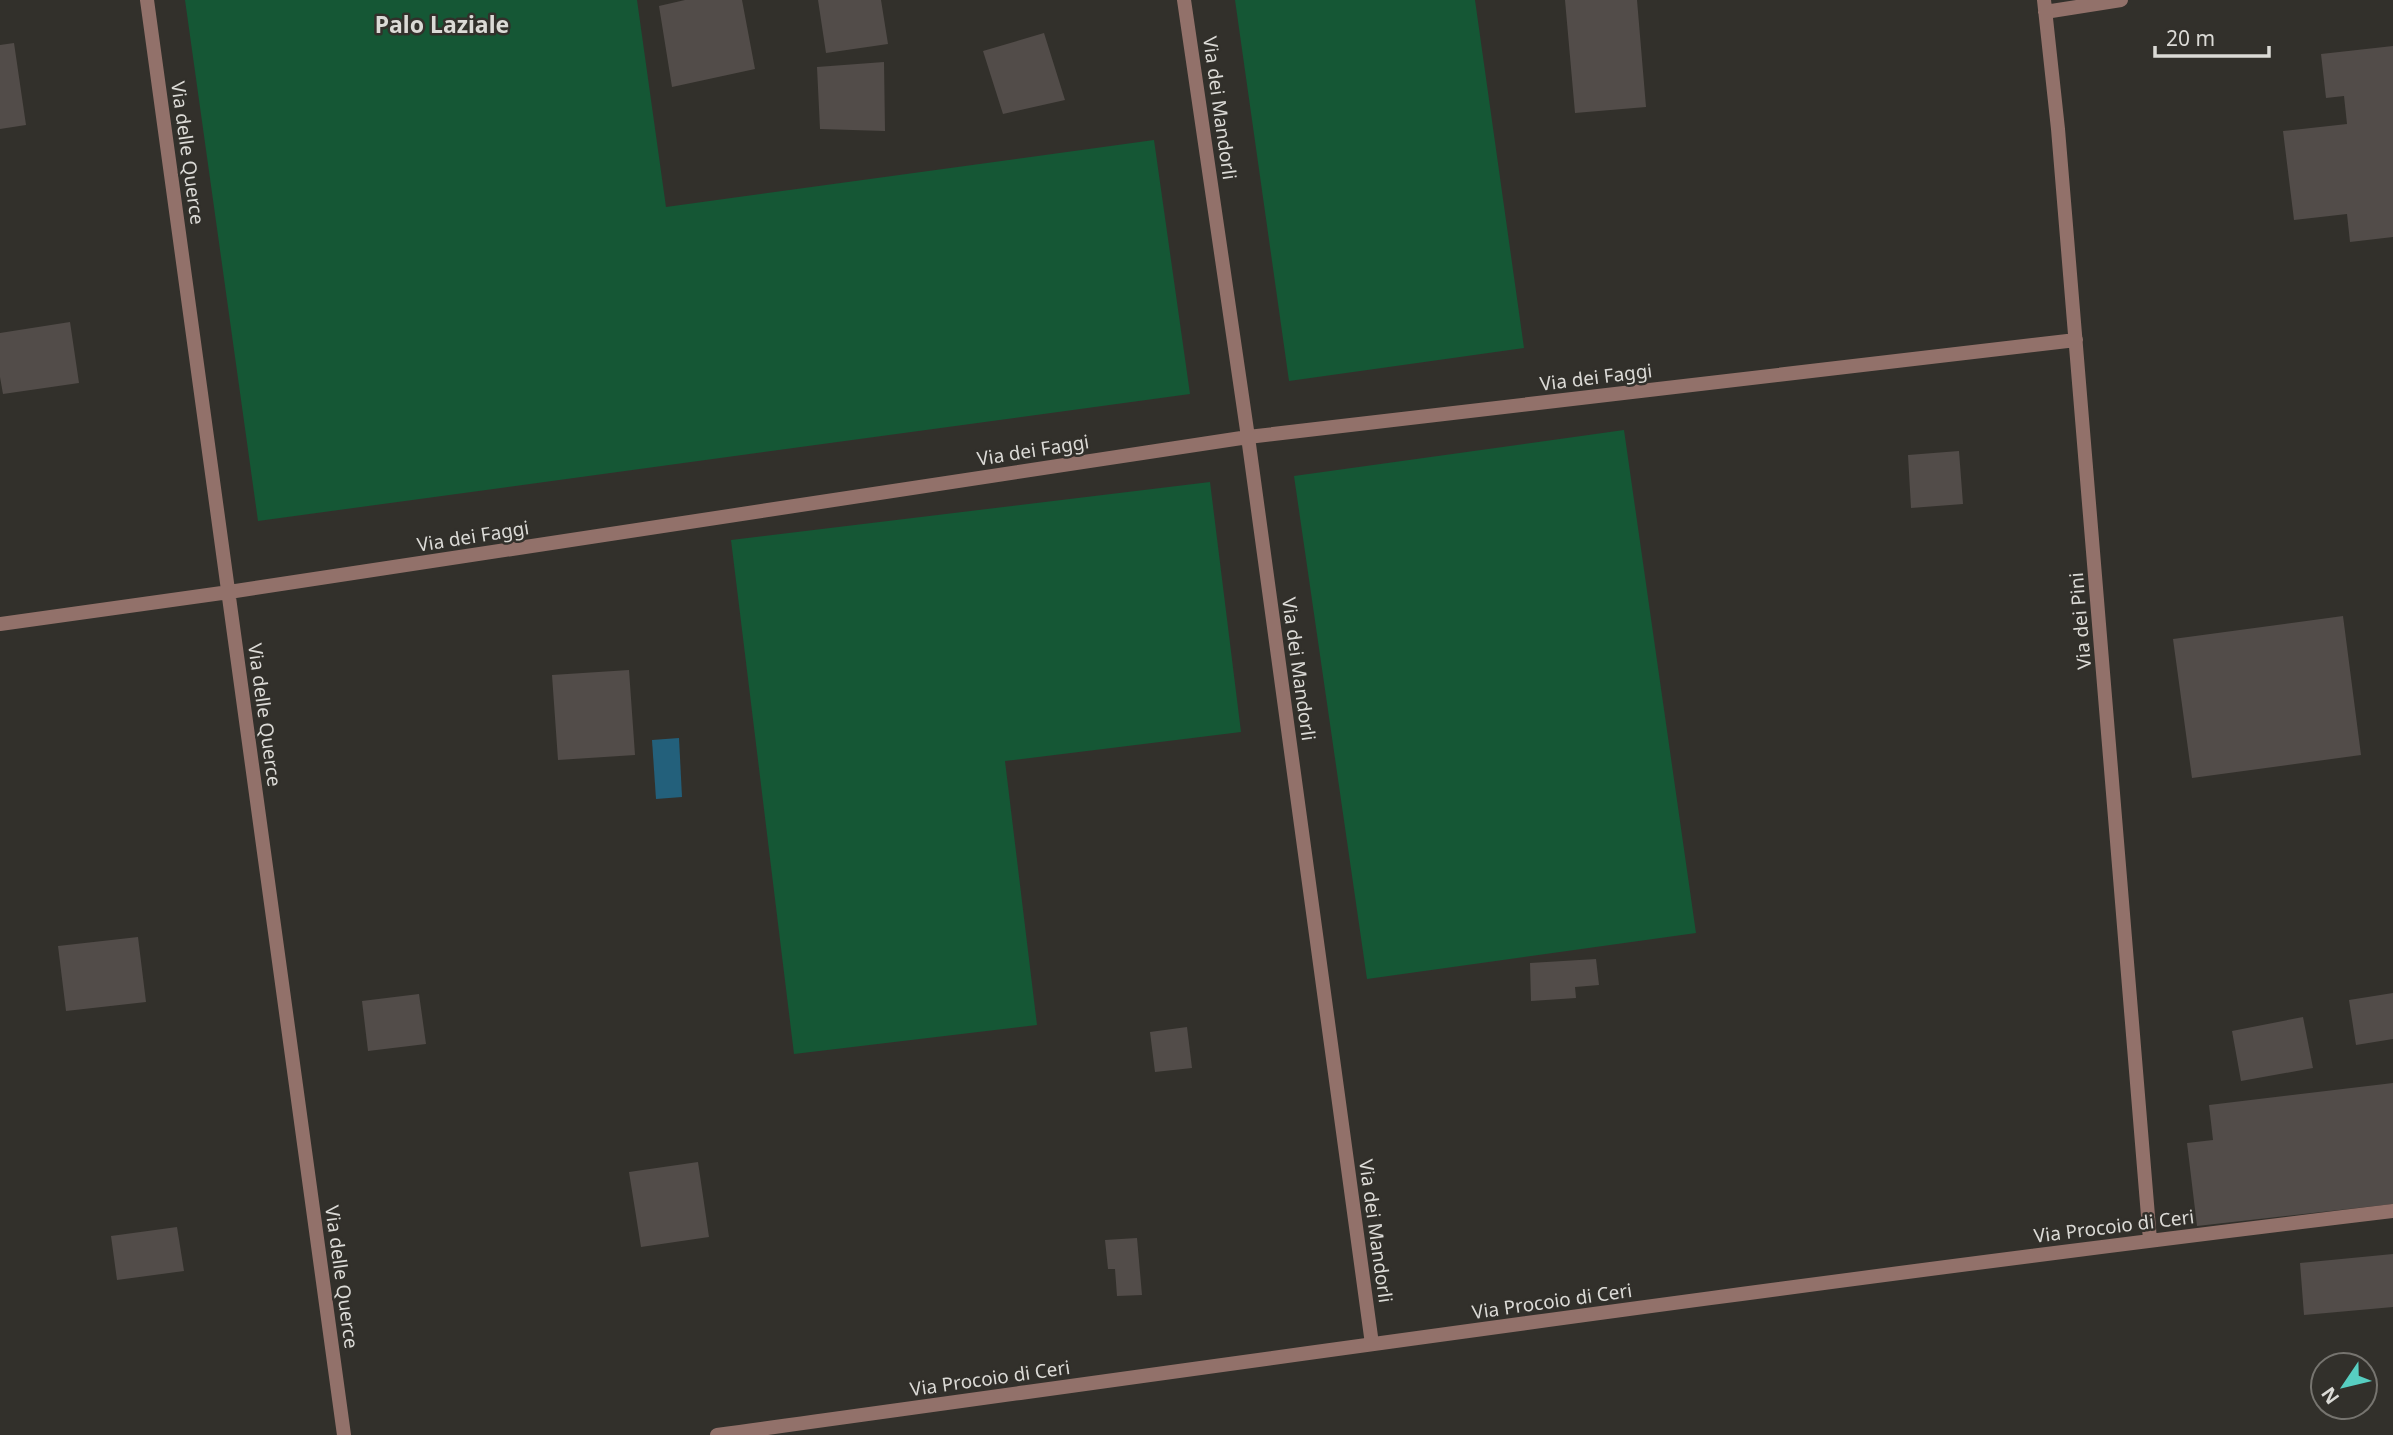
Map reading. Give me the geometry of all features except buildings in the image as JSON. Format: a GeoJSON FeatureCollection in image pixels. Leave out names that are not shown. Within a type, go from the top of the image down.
{"type":"FeatureCollection","features":[{"type":"Feature","properties":{"kind":"street","name":"Via delle Querce"},"geometry":{"type":"LineString","coordinates":[[147,0],[344,1435]]}},
{"type":"Feature","properties":{"kind":"street","name":"Via dei Mandorli"},"geometry":{"type":"LineString","coordinates":[[1184,0],[1248,437],[1372,1344]]}},
{"type":"Feature","properties":{"kind":"street"},"geometry":{"type":"LineString","coordinates":[[2045,6],[2121,0]]}},
{"type":"Feature","properties":{"kind":"street","name":"Via dei Pini"},"geometry":{"type":"LineString","coordinates":[[2045,6],[2076,340],[2150,1240]]}},
{"type":"Feature","properties":{"kind":"street","name":"Via dei Faggi"},"geometry":{"type":"LineString","coordinates":[[0,624],[229,592],[1248,437],[2076,340]]}},
{"type":"Feature","properties":{"kind":"street","name":"Via Procoio di Ceri"},"geometry":{"type":"LineString","coordinates":[[717,1435],[2150,1240],[2393,1211]]}},
{"type":"Feature","properties":{"kind":"green space"},"geometry":{"type":"Polygon","coordinates":[[[185,0],[637,0],[666,207],[1154,140],[1190,394],[258,521],[185,0]]]}},
{"type":"Feature","properties":{"kind":"green space"},"geometry":{"type":"Polygon","coordinates":[[[1235,0],[1475,0],[1524,348],[1289,381],[1235,0]]]}},
{"type":"Feature","properties":{"kind":"green space"},"geometry":{"type":"Polygon","coordinates":[[[1624,430],[1696,933],[1367,979],[1294,476],[1624,430]]]}},
{"type":"Feature","properties":{"kind":"green space"},"geometry":{"type":"Polygon","coordinates":[[[1210,482],[1241,732],[1005,761],[1037,1025],[794,1054],[731,540],[1210,482]]]}},
{"type":"Feature","properties":{"kind":"water"},"geometry":{"type":"Polygon","coordinates":[[[679,738],[682,797],[656,799],[652,740],[679,738]]]}},
{"type":"Feature","properties":{"kind":"district","name":"Palo Laziale"},"geometry":{"type":"Point","coordinates":[442,24]}}]}
